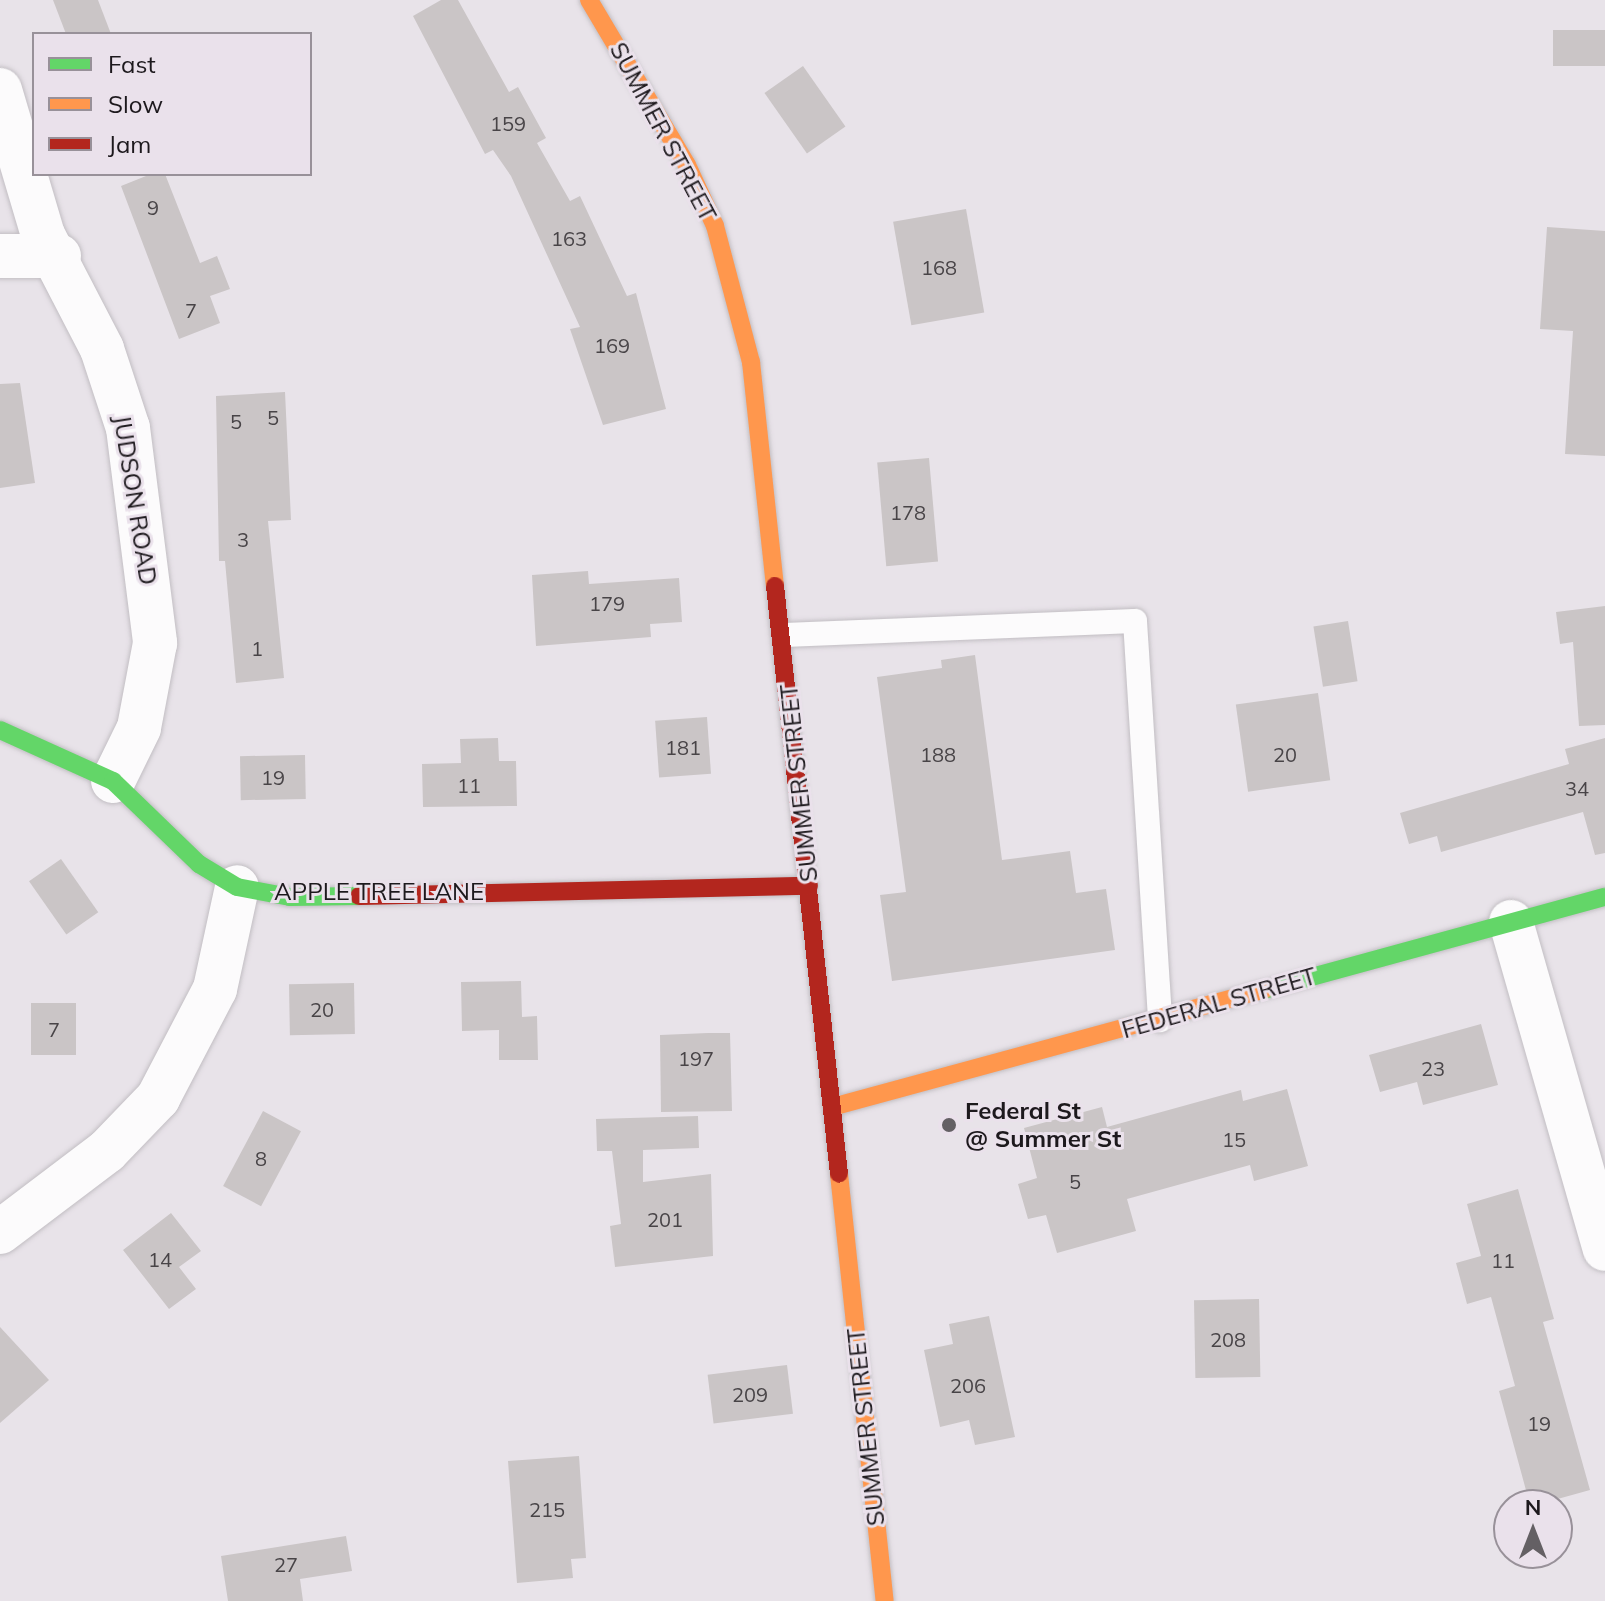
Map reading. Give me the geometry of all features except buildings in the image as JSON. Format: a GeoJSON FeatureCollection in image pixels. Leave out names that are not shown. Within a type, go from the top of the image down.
{"type":"FeatureCollection","features":[{"type":"Feature","properties":{"kind":"street","name":"SUMMER STREET"},"geometry":{"type":"LineString","coordinates":[[589,0],[687,165],[737,297],[770,497],[885,1601]]}},
{"type":"Feature","properties":{"kind":"street","name":"JUDSON ROAD"},"geometry":{"type":"LineString","coordinates":[[0,90],[43,235],[59,256],[128,428],[155,643],[139,728],[113,781]]}},
{"type":"Feature","properties":{"kind":"street"},"geometry":{"type":"LineString","coordinates":[[0,256],[59,256]]}},
{"type":"Feature","properties":{"kind":"street","name":"APPLE TREE LANE"},"geometry":{"type":"LineString","coordinates":[[0,730],[113,781],[199,864],[237,887],[290,897],[809,886]]}},
{"type":"Feature","properties":{"kind":"street"},"geometry":{"type":"LineString","coordinates":[[0,1232],[107,1151],[158,1098],[215,989],[237,887]]}},
{"type":"Feature","properties":{"kind":"street","name":"FEDERAL STREET"},"geometry":{"type":"LineString","coordinates":[[832,1107],[1605,897]]}},
{"type":"Feature","properties":{"kind":"street"},"geometry":{"type":"LineString","coordinates":[[1511,922],[1605,1249]]}},
{"type":"Feature","properties":{"kind":"lane"},"geometry":{"type":"LineString","coordinates":[[784,635],[1135,621],[1160,1020]]}},
{"type":"Feature","properties":{"kind":"traffic: fast"},"geometry":{"type":"LineString","coordinates":[[0,730],[113,781],[199,864],[237,887],[290,897],[359,896]]}},
{"type":"Feature","properties":{"kind":"traffic: fast"},"geometry":{"type":"LineString","coordinates":[[1264,990],[1605,897]]}},
{"type":"Feature","properties":{"kind":"traffic: slow"},"geometry":{"type":"LineString","coordinates":[[589,0],[687,165],[715,226],[751,362],[775,586]]}},
{"type":"Feature","properties":{"kind":"traffic: slow"},"geometry":{"type":"LineString","coordinates":[[832,1107],[1264,990]]}},
{"type":"Feature","properties":{"kind":"traffic: slow"},"geometry":{"type":"LineString","coordinates":[[839,1174],[885,1601]]}},
{"type":"Feature","properties":{"kind":"traffic: jam"},"geometry":{"type":"LineString","coordinates":[[775,586],[839,1174]]}},
{"type":"Feature","properties":{"kind":"traffic: jam"},"geometry":{"type":"LineString","coordinates":[[359,896],[809,886]]}},
{"type":"Feature","properties":{"kind":"place","name":"Federal St @ Summer St"},"geometry":{"type":"Point","coordinates":[949,1125]}}]}
